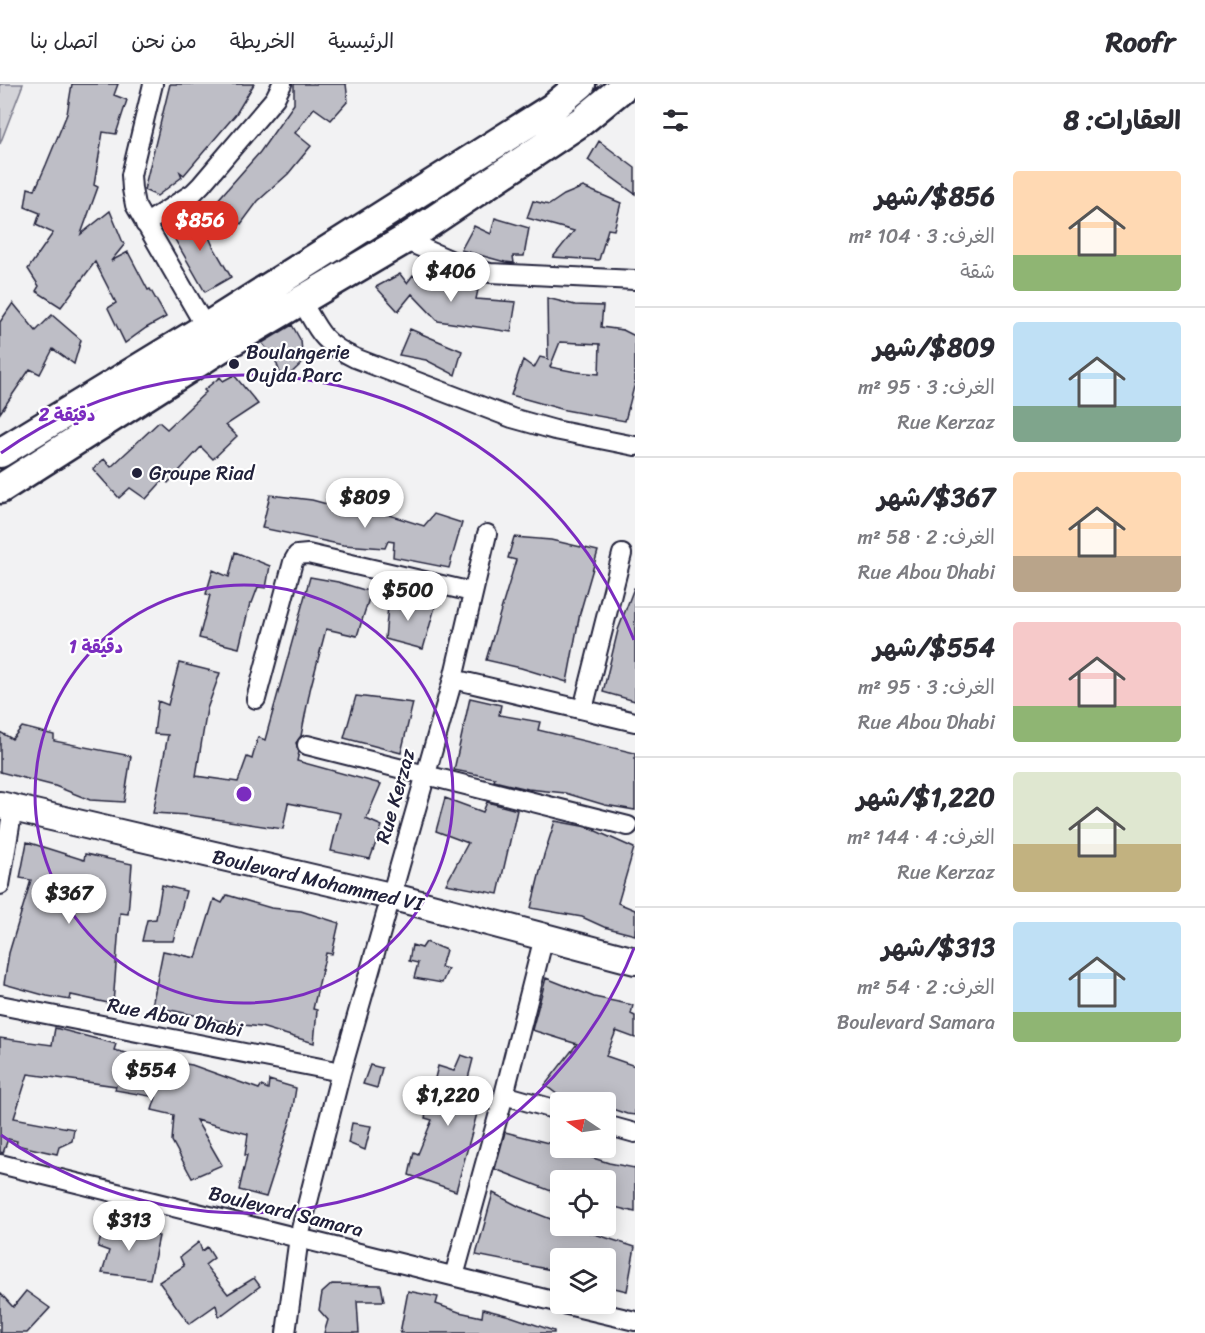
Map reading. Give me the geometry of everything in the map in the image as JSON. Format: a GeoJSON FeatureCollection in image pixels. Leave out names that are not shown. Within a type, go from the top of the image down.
{"type":"FeatureCollection","features":[{"type":"Feature","properties":{"kind":"main road"},"geometry":{"type":"LineString","coordinates":[[212,338],[300,300],[404,240],[582,121],[627,84]]}},
{"type":"Feature","properties":{"kind":"main road"},"geometry":{"type":"LineString","coordinates":[[4,469],[212,338],[571,88]]}},
{"type":"Feature","properties":{"kind":"street"},"geometry":{"type":"LineString","coordinates":[[153,84],[132,175],[135,205],[212,338]]}},
{"type":"Feature","properties":{"kind":"street"},"geometry":{"type":"LineString","coordinates":[[146,224],[193,193],[201,185],[275,98],[282,84]]}},
{"type":"Feature","properties":{"kind":"street"},"geometry":{"type":"LineString","coordinates":[[571,88],[582,121]]}},
{"type":"Feature","properties":{"kind":"street"},"geometry":{"type":"LineString","coordinates":[[404,240],[457,263],[490,273],[635,280]]}},
{"type":"Feature","properties":{"kind":"street"},"geometry":{"type":"LineString","coordinates":[[300,300],[322,338],[337,350],[355,358],[512,418],[555,430],[635,446]]}},
{"type":"Feature","properties":{"kind":"street","name":"Rue Kerzaz"},"geometry":{"type":"LineString","coordinates":[[286,1333],[299,1237],[341,1072],[453,679],[486,534]]}},
{"type":"Feature","properties":{"kind":"street"},"geometry":{"type":"LineString","coordinates":[[256,699],[293,562],[297,555],[308,554],[472,592]]}},
{"type":"Feature","properties":{"kind":"street"},"geometry":{"type":"LineString","coordinates":[[583,710],[622,554]]}},
{"type":"Feature","properties":{"kind":"street"},"geometry":{"type":"LineString","coordinates":[[453,679],[635,722]]}},
{"type":"Feature","properties":{"kind":"street"},"geometry":{"type":"LineString","coordinates":[[308,745],[628,826]]}},
{"type":"Feature","properties":{"kind":"street"},"geometry":{"type":"LineString","coordinates":[[0,885],[6,806]]}},
{"type":"Feature","properties":{"kind":"street","name":"Boulevard Mohammed VI"},"geometry":{"type":"LineString","coordinates":[[6,806],[390,896],[635,961]]}},
{"type":"Feature","properties":{"kind":"street"},"geometry":{"type":"LineString","coordinates":[[454,1276],[504,1095],[544,937]]}},
{"type":"Feature","properties":{"kind":"street","name":"Rue Abou Dhabi"},"geometry":{"type":"LineString","coordinates":[[0,1005],[341,1072]]}},
{"type":"Feature","properties":{"kind":"street"},"geometry":{"type":"LineString","coordinates":[[504,1095],[550,1109]]}},
{"type":"Feature","properties":{"kind":"street"},"geometry":{"type":"LineString","coordinates":[[616,1128],[635,1133]]}},
{"type":"Feature","properties":{"kind":"street","name":"Boulevard Samara"},"geometry":{"type":"LineString","coordinates":[[0,1164],[550,1300]]}},
{"type":"Feature","properties":{"kind":"street","name":"Boulevard Samara"},"geometry":{"type":"LineString","coordinates":[[604,1314],[635,1322]]}},
{"type":"Feature","properties":{"kind":"shaded area"},"geometry":{"type":"Polygon","coordinates":[[[0,84],[23,84],[0,144],[0,84]]]}},
{"type":"Feature","properties":{"kind":"building"},"geometry":{"type":"Polygon","coordinates":[[[72,84],[118,84],[114,95],[127,100],[116,134],[103,132],[94,185],[98,187],[81,234],[110,211],[124,245],[111,261],[128,252],[148,290],[150,289],[166,317],[125,343],[108,308],[116,303],[95,262],[61,307],[36,291],[39,286],[28,269],[53,233],[36,225],[40,213],[25,207],[28,188],[35,190],[46,165],[67,114],[72,84]]]}},
{"type":"Feature","properties":{"kind":"building"},"geometry":{"type":"Polygon","coordinates":[[[170,84],[254,84],[236,114],[184,175],[180,172],[182,177],[157,196],[144,190],[170,84]]]}},
{"type":"Feature","properties":{"kind":"building"},"geometry":{"type":"Polygon","coordinates":[[[294,84],[346,84],[348,101],[331,120],[314,108],[295,133],[311,146],[288,174],[258,201],[241,224],[216,202],[260,152],[294,104],[294,84]]]}},
{"type":"Feature","properties":{"kind":"building"},"geometry":{"type":"Polygon","coordinates":[[[599,141],[635,168],[635,194],[588,160],[599,141]]]}},
{"type":"Feature","properties":{"kind":"building"},"geometry":{"type":"Polygon","coordinates":[[[583,187],[621,203],[614,230],[608,229],[599,260],[553,257],[574,231],[527,218],[533,201],[549,205],[564,195],[583,187]]]}},
{"type":"Feature","properties":{"kind":"building"},"geometry":{"type":"Polygon","coordinates":[[[198,213],[231,277],[205,292],[169,229],[198,213]]]}},
{"type":"Feature","properties":{"kind":"building"},"geometry":{"type":"Polygon","coordinates":[[[495,218],[529,228],[524,256],[513,256],[514,263],[461,250],[474,226],[491,234],[495,218]]]}},
{"type":"Feature","properties":{"kind":"building"},"geometry":{"type":"Polygon","coordinates":[[[427,271],[443,285],[478,290],[476,299],[516,302],[511,332],[438,321],[412,294],[398,311],[376,287],[400,274],[407,283],[413,275],[421,283],[427,271]]]}},
{"type":"Feature","properties":{"kind":"building"},"geometry":{"type":"Polygon","coordinates":[[[547,298],[575,305],[603,306],[601,327],[623,330],[635,336],[635,383],[625,421],[565,410],[511,395],[523,360],[534,368],[540,357],[548,359],[547,298]],[[560,342],[550,367],[599,374],[600,344],[560,342]]]}},
{"type":"Feature","properties":{"kind":"building"},"geometry":{"type":"Polygon","coordinates":[[[13,303],[36,331],[52,315],[81,340],[74,364],[53,349],[40,374],[30,369],[0,413],[0,322],[13,303]]]}},
{"type":"Feature","properties":{"kind":"building"},"geometry":{"type":"Polygon","coordinates":[[[292,325],[301,341],[303,362],[283,381],[275,359],[262,343],[292,325]]]}},
{"type":"Feature","properties":{"kind":"building"},"geometry":{"type":"Polygon","coordinates":[[[410,329],[462,351],[455,375],[426,360],[399,355],[410,329]]]}},
{"type":"Feature","properties":{"kind":"building"},"geometry":{"type":"Polygon","coordinates":[[[234,375],[258,404],[226,425],[237,436],[213,459],[201,447],[168,483],[164,479],[146,499],[130,488],[119,498],[93,469],[104,459],[111,467],[159,422],[167,429],[206,392],[204,390],[220,377],[223,381],[234,375]]]}},
{"type":"Feature","properties":{"kind":"building"},"geometry":{"type":"Polygon","coordinates":[[[270,495],[312,500],[349,510],[389,515],[424,526],[434,514],[462,523],[449,568],[393,557],[394,542],[388,541],[385,548],[343,545],[262,528],[270,495]]]}},
{"type":"Feature","properties":{"kind":"building"},"geometry":{"type":"Polygon","coordinates":[[[514,537],[551,540],[598,551],[580,613],[567,682],[486,660],[516,560],[508,558],[514,537]]]}},
{"type":"Feature","properties":{"kind":"building"},"geometry":{"type":"Polygon","coordinates":[[[235,552],[270,566],[266,588],[258,587],[250,603],[239,648],[199,638],[210,595],[206,594],[213,570],[229,577],[235,552]]]}},
{"type":"Feature","properties":{"kind":"building"},"geometry":{"type":"Polygon","coordinates":[[[310,577],[338,582],[371,592],[357,636],[326,629],[301,736],[296,743],[299,752],[297,761],[381,784],[366,819],[382,826],[370,859],[331,851],[340,813],[288,803],[283,829],[188,815],[153,813],[168,735],[154,734],[158,701],[168,705],[179,663],[220,673],[207,709],[196,776],[238,782],[247,757],[252,759],[258,737],[265,740],[310,577]]]}},
{"type":"Feature","properties":{"kind":"building"},"geometry":{"type":"Polygon","coordinates":[[[634,588],[635,701],[603,692],[618,630],[634,588]]]}},
{"type":"Feature","properties":{"kind":"building"},"geometry":{"type":"Polygon","coordinates":[[[389,595],[435,607],[423,649],[385,639],[389,595]]]}},
{"type":"Feature","properties":{"kind":"building"},"geometry":{"type":"Polygon","coordinates":[[[356,696],[413,703],[401,753],[344,738],[356,696]]]}},
{"type":"Feature","properties":{"kind":"building"},"geometry":{"type":"Polygon","coordinates":[[[470,698],[501,705],[499,715],[540,722],[538,730],[635,753],[635,810],[605,805],[565,793],[528,789],[494,781],[495,778],[454,770],[470,698]]]}},
{"type":"Feature","properties":{"kind":"building"},"geometry":{"type":"Polygon","coordinates":[[[22,727],[54,735],[54,741],[131,756],[124,802],[90,800],[55,786],[0,772],[0,732],[12,739],[22,727]]]}},
{"type":"Feature","properties":{"kind":"building"},"geometry":{"type":"Polygon","coordinates":[[[445,798],[483,812],[487,802],[517,810],[498,894],[446,884],[468,843],[436,831],[445,798]]]}},
{"type":"Feature","properties":{"kind":"building"},"geometry":{"type":"Polygon","coordinates":[[[555,821],[587,827],[634,848],[618,903],[635,910],[635,935],[604,927],[582,917],[531,908],[555,821]]]}},
{"type":"Feature","properties":{"kind":"building"},"geometry":{"type":"Polygon","coordinates":[[[27,842],[84,860],[85,854],[132,864],[128,914],[120,913],[113,1004],[71,995],[70,1000],[47,996],[4,984],[9,953],[31,880],[20,878],[27,842]]]}},
{"type":"Feature","properties":{"kind":"building"},"geometry":{"type":"Polygon","coordinates":[[[162,885],[186,891],[173,941],[142,941],[147,920],[156,919],[162,885]]]}},
{"type":"Feature","properties":{"kind":"building"},"geometry":{"type":"Polygon","coordinates":[[[227,895],[271,908],[301,911],[339,923],[332,954],[326,953],[313,1009],[317,1010],[314,1043],[261,1027],[235,1024],[152,1006],[163,951],[196,958],[214,899],[222,903],[227,895]]]}},
{"type":"Feature","properties":{"kind":"building"},"geometry":{"type":"Polygon","coordinates":[[[426,942],[446,950],[441,967],[448,969],[442,983],[414,978],[418,963],[409,961],[412,945],[422,948],[426,942]]]}},
{"type":"Feature","properties":{"kind":"building"},"geometry":{"type":"Polygon","coordinates":[[[546,978],[594,997],[633,1005],[631,1014],[635,1016],[635,1038],[616,1031],[606,1056],[635,1066],[635,1115],[616,1110],[616,1092],[554,1092],[545,1085],[577,1044],[532,1030],[546,978]]]}},
{"type":"Feature","properties":{"kind":"building"},"geometry":{"type":"Polygon","coordinates":[[[55,1028],[116,1044],[114,1050],[167,1064],[167,1061],[192,1065],[259,1089],[261,1086],[268,1089],[269,1080],[296,1088],[291,1119],[266,1197],[239,1190],[247,1155],[245,1155],[248,1134],[196,1120],[222,1165],[192,1178],[172,1141],[174,1115],[152,1110],[156,1097],[115,1090],[116,1086],[28,1074],[14,1118],[74,1129],[72,1141],[59,1147],[57,1154],[16,1145],[17,1141],[8,1139],[3,1153],[0,1152],[0,1038],[52,1045],[55,1028]]]}},
{"type":"Feature","properties":{"kind":"building"},"geometry":{"type":"Polygon","coordinates":[[[461,1055],[473,1059],[465,1090],[482,1095],[456,1191],[409,1175],[414,1152],[418,1154],[432,1120],[425,1118],[438,1066],[454,1071],[461,1055]]]}},
{"type":"Feature","properties":{"kind":"building"},"geometry":{"type":"Polygon","coordinates":[[[370,1065],[382,1068],[377,1088],[363,1084],[370,1065]]]}},
{"type":"Feature","properties":{"kind":"building"},"geometry":{"type":"Polygon","coordinates":[[[352,1123],[371,1126],[365,1150],[348,1143],[352,1123]]]}},
{"type":"Feature","properties":{"kind":"building"},"geometry":{"type":"Polygon","coordinates":[[[505,1132],[550,1143],[550,1158],[593,1158],[635,1168],[635,1212],[616,1207],[616,1170],[550,1170],[550,1191],[495,1169],[505,1132]]]}},
{"type":"Feature","properties":{"kind":"building"},"geometry":{"type":"Polygon","coordinates":[[[493,1193],[550,1219],[550,1236],[601,1236],[635,1247],[627,1291],[616,1288],[616,1248],[550,1248],[550,1270],[476,1255],[493,1193]]]}},
{"type":"Feature","properties":{"kind":"building"},"geometry":{"type":"Polygon","coordinates":[[[104,1226],[159,1236],[150,1279],[102,1273],[109,1251],[98,1247],[104,1226]]]}},
{"type":"Feature","properties":{"kind":"building"},"geometry":{"type":"Polygon","coordinates":[[[199,1242],[202,1251],[207,1247],[214,1258],[205,1265],[228,1294],[254,1278],[260,1286],[219,1317],[216,1305],[189,1324],[159,1282],[184,1266],[180,1257],[199,1242]]]}},
{"type":"Feature","properties":{"kind":"building"},"geometry":{"type":"Polygon","coordinates":[[[332,1284],[381,1285],[384,1301],[357,1301],[359,1333],[324,1333],[328,1320],[319,1310],[322,1293],[332,1284]]]}},
{"type":"Feature","properties":{"kind":"building"},"geometry":{"type":"Polygon","coordinates":[[[26,1291],[50,1308],[27,1333],[0,1333],[0,1293],[13,1307],[26,1291]]]}},
{"type":"Feature","properties":{"kind":"building"},"geometry":{"type":"Polygon","coordinates":[[[408,1291],[438,1297],[436,1304],[459,1312],[482,1317],[483,1309],[510,1316],[554,1331],[554,1333],[400,1333],[408,1291]]]}},
{"type":"Feature","properties":{"kind":"place","name":"Boulangerie Oujda Parc"},"geometry":{"type":"Point","coordinates":[234,364]}},
{"type":"Feature","properties":{"kind":"place","name":"Groupe Riad"},"geometry":{"type":"Point","coordinates":[137,473]}}]}
